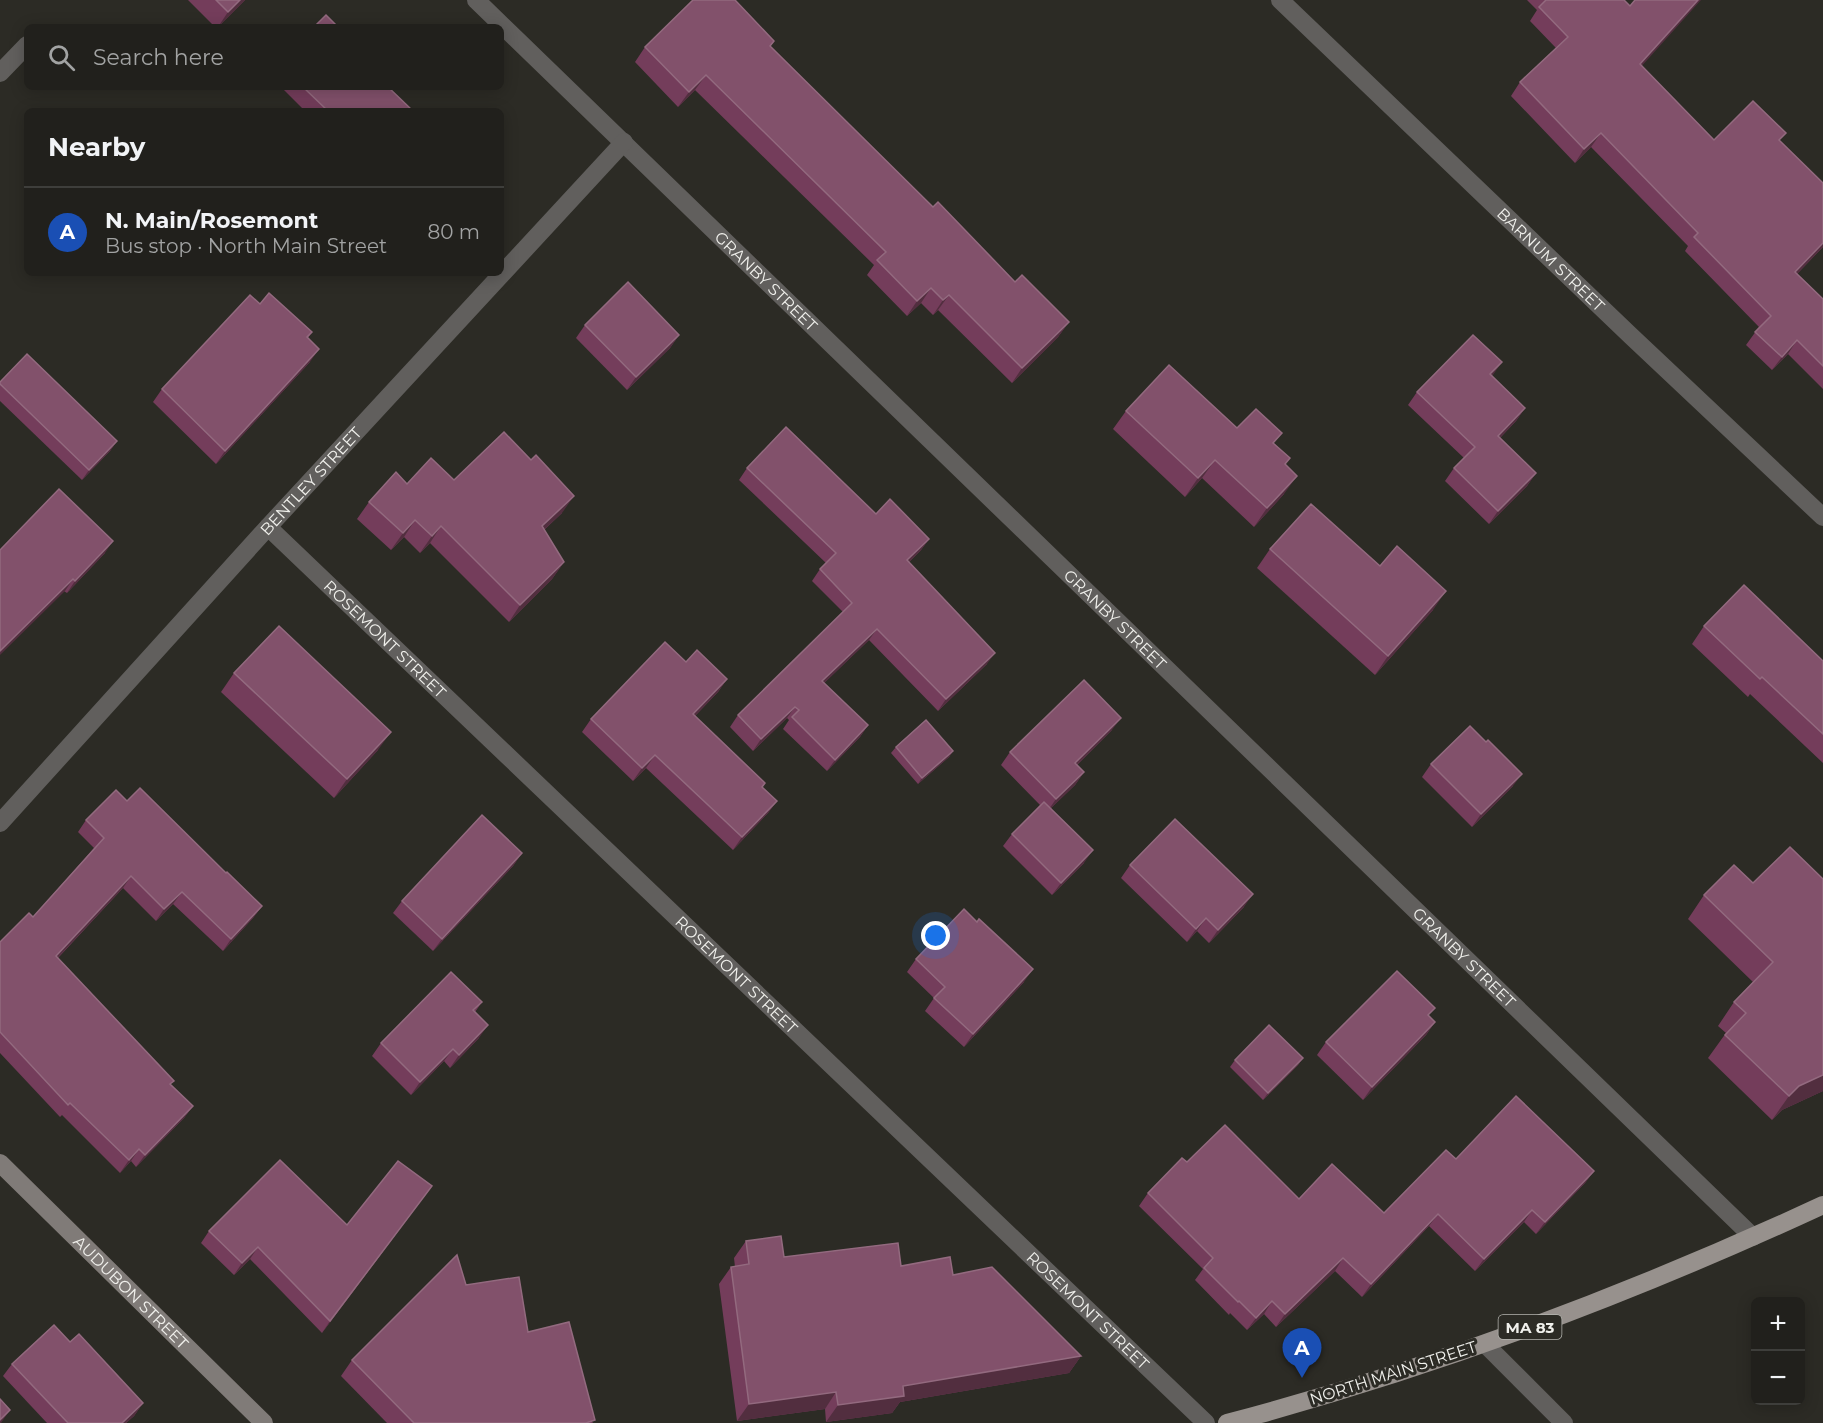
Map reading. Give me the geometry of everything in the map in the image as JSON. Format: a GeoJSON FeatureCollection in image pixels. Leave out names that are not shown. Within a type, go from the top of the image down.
{"type":"FeatureCollection","features":[{"type":"Feature","properties":{"kind":"main road","name":"NORTH MAIN STREET"},"geometry":{"type":"LineString","coordinates":[[1227,1423],[1300,1404],[1485,1344],[1586,1306],[1753,1237],[1823,1205]]}},
{"type":"Feature","properties":{"kind":"street","name":"GRANBY STREET"},"geometry":{"type":"LineString","coordinates":[[476,0],[501,24]]}},
{"type":"Feature","properties":{"kind":"street","name":"BARNUM STREET"},"geometry":{"type":"LineString","coordinates":[[1280,0],[1630,336],[1823,517]]}},
{"type":"Feature","properties":{"kind":"street","name":"GRANBY STREET"},"geometry":{"type":"LineString","coordinates":[[504,27],[1753,1237]]}},
{"type":"Feature","properties":{"kind":"street"},"geometry":{"type":"LineString","coordinates":[[0,74],[24,48]]}},
{"type":"Feature","properties":{"kind":"street","name":"BENTLEY STREET"},"geometry":{"type":"LineString","coordinates":[[504,272],[624,142]]}},
{"type":"Feature","properties":{"kind":"street","name":"BENTLEY STREET"},"geometry":{"type":"LineString","coordinates":[[0,823],[268,527],[500,276]]}},
{"type":"Feature","properties":{"kind":"street","name":"ROSEMONT STREET"},"geometry":{"type":"LineString","coordinates":[[268,527],[1206,1423]]}},
{"type":"Feature","properties":{"kind":"street","name":"AUDUBON STREET"},"geometry":{"type":"LineString","coordinates":[[0,1162],[264,1423]]}},
{"type":"Feature","properties":{"kind":"street"},"geometry":{"type":"LineString","coordinates":[[1485,1344],[1564,1423]]}},
{"type":"Feature","properties":{"kind":"building"},"geometry":{"type":"Polygon","coordinates":[[[216,0],[240,0],[228,12],[216,0]]]}},
{"type":"Feature","properties":{"kind":"building"},"geometry":{"type":"Polygon","coordinates":[[[693,0],[735,0],[774,41],[770,46],[933,207],[938,202],[1015,282],[1022,275],[1069,322],[1022,368],[949,295],[943,300],[931,288],[917,301],[877,260],[886,252],[706,75],[689,92],[645,47],[693,0]]]}},
{"type":"Feature","properties":{"kind":"building"},"geometry":{"type":"Polygon","coordinates":[[[1546,0],[1624,0],[1630,6],[1635,0],[1698,0],[1640,64],[1714,140],[1753,101],[1786,133],[1779,140],[1823,183],[1823,243],[1795,272],[1823,299],[1823,366],[1797,340],[1782,357],[1755,332],[1771,316],[1694,237],[1698,233],[1601,133],[1584,149],[1520,82],[1568,37],[1539,7],[1546,0]]]}},
{"type":"Feature","properties":{"kind":"building"},"geometry":{"type":"Polygon","coordinates":[[[326,15],[335,24],[317,24],[326,15]]]}},
{"type":"Feature","properties":{"kind":"building"},"geometry":{"type":"Polygon","coordinates":[[[306,90],[391,90],[410,108],[325,108],[306,90]]]}},
{"type":"Feature","properties":{"kind":"building"},"geometry":{"type":"Polygon","coordinates":[[[628,282],[679,335],[636,377],[585,325],[628,282]]]}},
{"type":"Feature","properties":{"kind":"building"},"geometry":{"type":"Polygon","coordinates":[[[269,293],[312,332],[307,337],[319,349],[225,451],[162,389],[250,295],[260,304],[269,293]]]}},
{"type":"Feature","properties":{"kind":"building"},"geometry":{"type":"Polygon","coordinates":[[[1473,335],[1502,362],[1490,374],[1525,408],[1498,436],[1536,473],[1498,511],[1454,468],[1475,447],[1417,392],[1473,335]]]}},
{"type":"Feature","properties":{"kind":"building"},"geometry":{"type":"Polygon","coordinates":[[[27,354],[117,441],[89,470],[0,384],[27,354]]]}},
{"type":"Feature","properties":{"kind":"building"},"geometry":{"type":"Polygon","coordinates":[[[1169,365],[1237,428],[1256,409],[1282,433],[1273,443],[1290,458],[1285,464],[1297,476],[1267,508],[1215,460],[1198,478],[1126,411],[1169,365]]]}},
{"type":"Feature","properties":{"kind":"building"},"geometry":{"type":"Polygon","coordinates":[[[786,427],[876,514],[890,499],[929,539],[907,560],[995,653],[946,699],[877,629],[822,681],[868,725],[835,760],[792,717],[799,710],[795,707],[761,739],[738,715],[852,603],[820,569],[836,553],[747,468],[786,427]]]}},
{"type":"Feature","properties":{"kind":"building"},"geometry":{"type":"Polygon","coordinates":[[[504,432],[531,460],[536,455],[574,496],[542,526],[564,562],[520,605],[441,526],[432,536],[415,520],[403,533],[369,502],[396,472],[407,484],[431,458],[454,480],[504,432]]]}},
{"type":"Feature","properties":{"kind":"building"},"geometry":{"type":"Polygon","coordinates":[[[59,489],[113,541],[75,581],[73,579],[0,651],[0,550],[59,489]]]}},
{"type":"Feature","properties":{"kind":"building"},"geometry":{"type":"Polygon","coordinates":[[[1311,504],[1380,566],[1397,546],[1446,591],[1388,656],[1270,549],[1311,504]]]}},
{"type":"Feature","properties":{"kind":"building"},"geometry":{"type":"Polygon","coordinates":[[[1744,585],[1823,661],[1823,734],[1704,626],[1744,585]]]}},
{"type":"Feature","properties":{"kind":"building"},"geometry":{"type":"Polygon","coordinates":[[[279,626],[391,732],[347,779],[234,673],[279,626]]]}},
{"type":"Feature","properties":{"kind":"building"},"geometry":{"type":"Polygon","coordinates":[[[665,642],[686,662],[697,650],[727,679],[693,714],[765,783],[762,787],[777,801],[742,837],[655,755],[642,768],[591,719],[665,642]]]}},
{"type":"Feature","properties":{"kind":"building"},"geometry":{"type":"Polygon","coordinates":[[[1084,680],[1121,718],[1075,763],[1084,772],[1056,799],[1010,752],[1084,680]]]}},
{"type":"Feature","properties":{"kind":"building"},"geometry":{"type":"Polygon","coordinates":[[[926,720],[953,751],[922,778],[896,747],[926,720]]]}},
{"type":"Feature","properties":{"kind":"building"},"geometry":{"type":"Polygon","coordinates":[[[1470,726],[1486,742],[1488,740],[1522,774],[1481,814],[1431,764],[1470,726]]]}},
{"type":"Feature","properties":{"kind":"building"},"geometry":{"type":"Polygon","coordinates":[[[140,788],[262,906],[231,939],[182,892],[164,909],[131,876],[56,956],[174,1081],[170,1084],[193,1106],[145,1155],[139,1149],[129,1160],[70,1103],[68,1105],[0,1032],[0,942],[29,913],[33,917],[104,838],[86,820],[116,790],[127,801],[140,788]]]}},
{"type":"Feature","properties":{"kind":"building"},"geometry":{"type":"Polygon","coordinates":[[[1044,802],[1093,850],[1061,883],[1012,834],[1044,802]]]}},
{"type":"Feature","properties":{"kind":"building"},"geometry":{"type":"Polygon","coordinates":[[[482,815],[522,853],[442,939],[402,901],[482,815]]]}},
{"type":"Feature","properties":{"kind":"building"},"geometry":{"type":"Polygon","coordinates":[[[1175,819],[1253,894],[1218,930],[1206,918],[1196,929],[1130,865],[1175,819]]]}},
{"type":"Feature","properties":{"kind":"building"},"geometry":{"type":"Polygon","coordinates":[[[1790,847],[1823,879],[1823,1075],[1799,1086],[1789,1096],[1725,1035],[1746,1013],[1734,1002],[1773,962],[1704,895],[1734,865],[1753,883],[1790,847]]]}},
{"type":"Feature","properties":{"kind":"building"},"geometry":{"type":"Polygon","coordinates":[[[964,909],[977,922],[979,919],[1033,969],[973,1034],[934,998],[945,987],[916,959],[964,909]]]}},
{"type":"Feature","properties":{"kind":"building"},"geometry":{"type":"Polygon","coordinates":[[[1397,971],[1435,1008],[1428,1015],[1435,1022],[1372,1087],[1326,1042],[1397,971]]]}},
{"type":"Feature","properties":{"kind":"building"},"geometry":{"type":"Polygon","coordinates":[[[451,972],[482,1002],[473,1010],[488,1025],[459,1055],[453,1049],[420,1082],[381,1043],[451,972]]]}},
{"type":"Feature","properties":{"kind":"building"},"geometry":{"type":"Polygon","coordinates":[[[1269,1025],[1303,1058],[1268,1093],[1235,1060],[1269,1025]]]}},
{"type":"Feature","properties":{"kind":"building"},"geometry":{"type":"Polygon","coordinates":[[[1516,1096],[1594,1171],[1545,1222],[1532,1210],[1484,1259],[1438,1214],[1371,1284],[1343,1258],[1285,1314],[1272,1301],[1256,1318],[1204,1268],[1213,1258],[1148,1193],[1182,1158],[1187,1162],[1225,1125],[1299,1199],[1332,1164],[1384,1213],[1446,1150],[1456,1159],[1516,1096]]]}},
{"type":"Feature","properties":{"kind":"building"},"geometry":{"type":"Polygon","coordinates":[[[280,1160],[347,1225],[398,1161],[432,1186],[330,1321],[258,1247],[242,1263],[209,1231],[280,1160]]]}},
{"type":"Feature","properties":{"kind":"building"},"geometry":{"type":"Polygon","coordinates":[[[781,1236],[784,1257],[898,1243],[901,1266],[950,1257],[953,1275],[992,1267],[1081,1356],[903,1386],[904,1396],[838,1405],[836,1392],[749,1404],[731,1267],[749,1264],[746,1241],[781,1236]]]}},
{"type":"Feature","properties":{"kind":"building"},"geometry":{"type":"Polygon","coordinates":[[[457,1255],[466,1285],[519,1277],[528,1332],[569,1322],[595,1420],[586,1423],[414,1423],[352,1360],[457,1255]]]}},
{"type":"Feature","properties":{"kind":"building"},"geometry":{"type":"Polygon","coordinates":[[[54,1325],[70,1342],[79,1334],[143,1403],[122,1423],[68,1423],[12,1364],[54,1325]]]}},
{"type":"Feature","properties":{"kind":"building"},"geometry":{"type":"Polygon","coordinates":[[[0,1399],[10,1410],[0,1420],[0,1399]]]}},
{"type":"Feature","properties":{"kind":"place","name":"N. Main/Rosemont"},"geometry":{"type":"Point","coordinates":[1302,1378]}}]}
